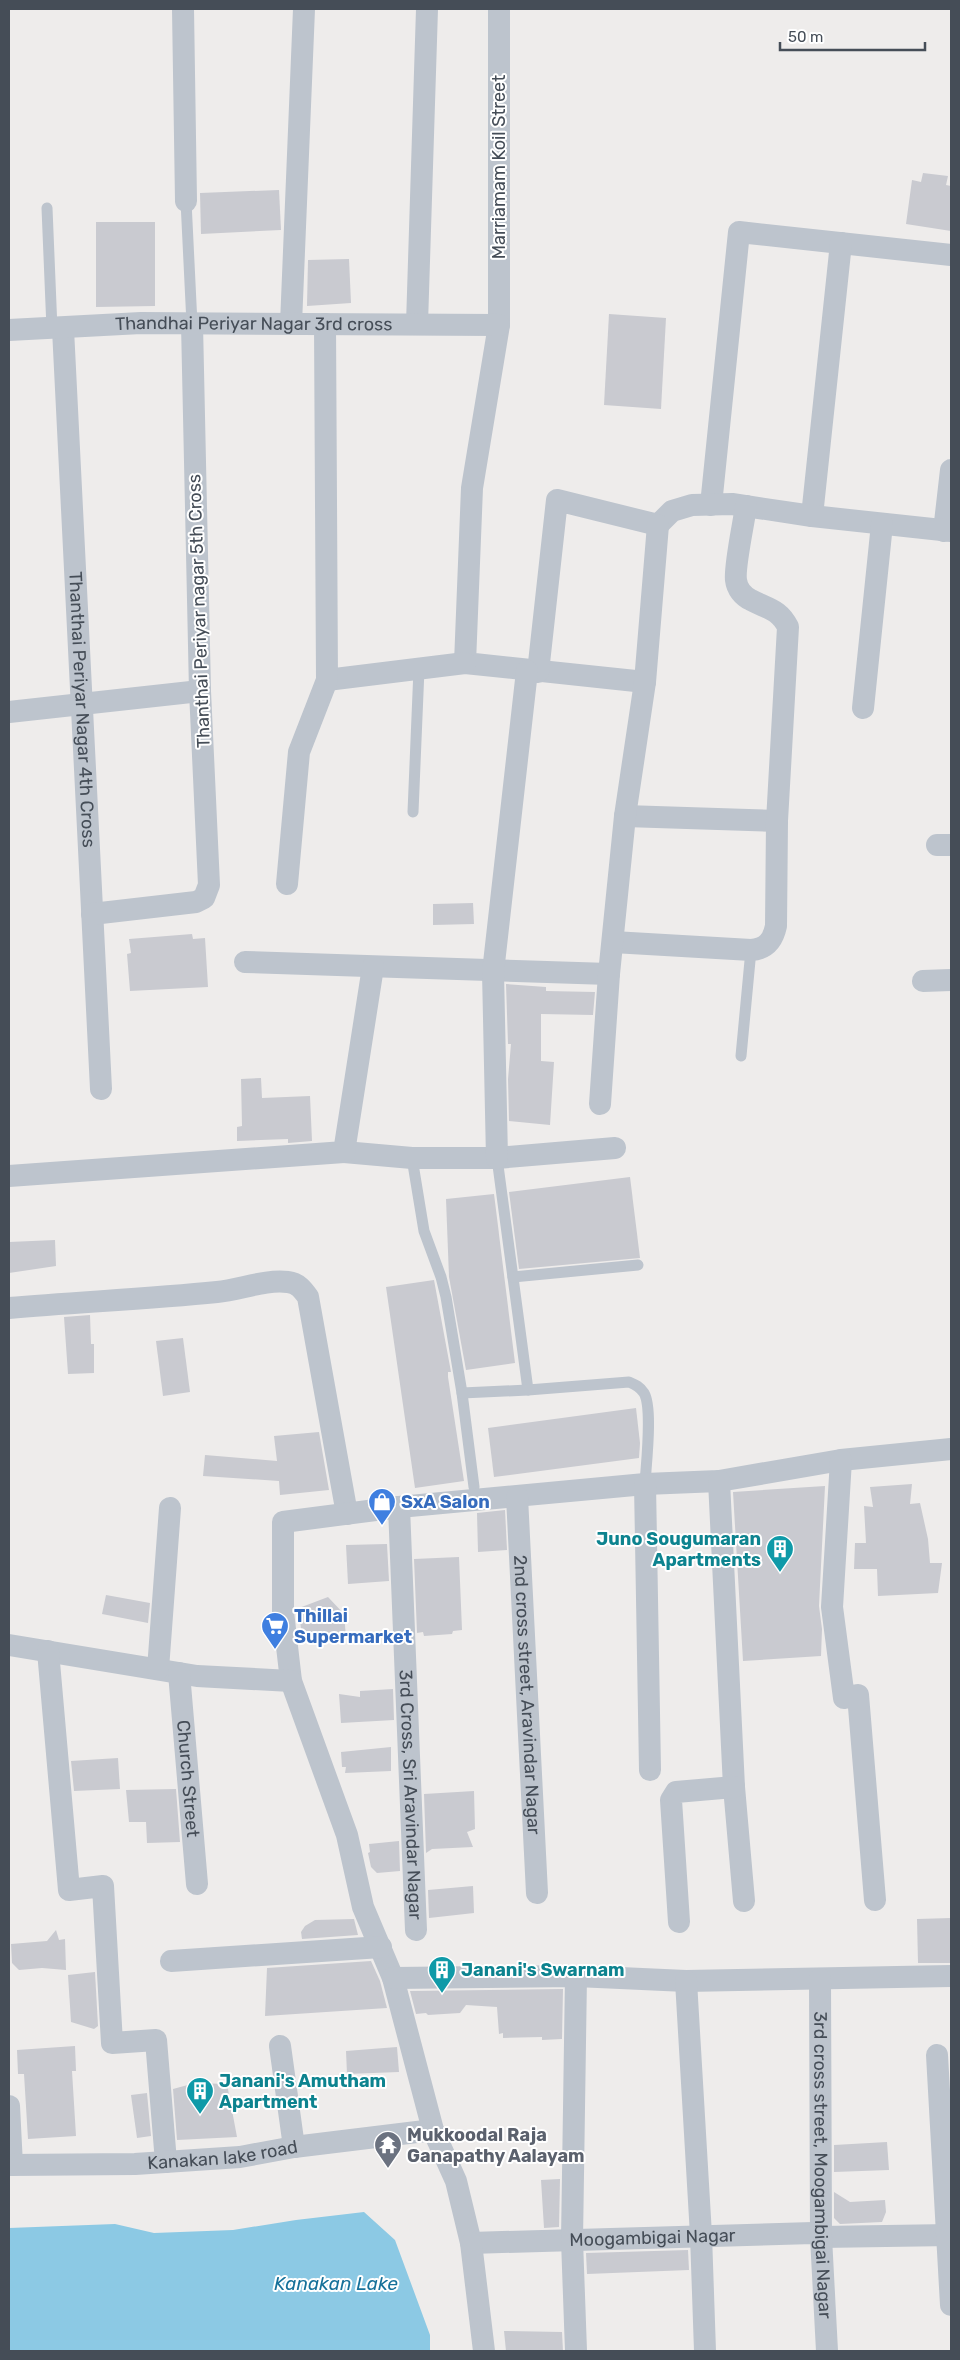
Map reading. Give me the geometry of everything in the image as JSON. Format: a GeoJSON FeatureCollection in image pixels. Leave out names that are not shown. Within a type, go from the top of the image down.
{"type":"FeatureCollection","features":[{"type":"Feature","properties":{"kind":"street"},"geometry":{"type":"LineString","coordinates":[[183,9],[186,201]]}},
{"type":"Feature","properties":{"kind":"street"},"geometry":{"type":"LineString","coordinates":[[291,324],[304,9]]}},
{"type":"Feature","properties":{"kind":"street"},"geometry":{"type":"LineString","coordinates":[[417,324],[427,9]]}},
{"type":"Feature","properties":{"kind":"street","name":"Marriamam Koil Street"},"geometry":{"type":"LineString","coordinates":[[466,664],[472,488],[499,325],[499,9]]}},
{"type":"Feature","properties":{"kind":"street"},"geometry":{"type":"LineString","coordinates":[[711,506],[739,232],[951,255]]}},
{"type":"Feature","properties":{"kind":"street"},"geometry":{"type":"LineString","coordinates":[[812,516],[841,243]]}},
{"type":"Feature","properties":{"kind":"street","name":"Thandhai Periyar Nagar 3rd cross"},"geometry":{"type":"LineString","coordinates":[[9,330],[58,329],[141,323],[499,325]]}},
{"type":"Feature","properties":{"kind":"street","name":"Thanthai Periyar nagar 5th Cross"},"geometry":{"type":"LineString","coordinates":[[92,914],[196,902],[204,898],[209,885],[200,691],[192,324]]}},
{"type":"Feature","properties":{"kind":"street"},"geometry":{"type":"LineString","coordinates":[[287,884],[299,752],[327,680],[325,324]]}},
{"type":"Feature","properties":{"kind":"street","name":"Thanthai Periyar Nagar 4th Cross"},"geometry":{"type":"LineString","coordinates":[[58,329],[81,706],[101,1089]]}},
{"type":"Feature","properties":{"kind":"street"},"geometry":{"type":"LineString","coordinates":[[600,1104],[609,974],[625,816],[645,682],[658,525],[672,511],[692,506],[732,504],[812,516],[948,531],[951,470]]}},
{"type":"Feature","properties":{"kind":"street"},"geometry":{"type":"LineString","coordinates":[[497,1158],[493,972],[532,671],[557,500],[658,525]]}},
{"type":"Feature","properties":{"kind":"street"},"geometry":{"type":"LineString","coordinates":[[613,942],[751,950],[760,949],[774,937],[776,926],[777,822],[788,627],[782,616],[772,609],[749,600],[740,592],[735,578],[746,506]]}},
{"type":"Feature","properties":{"kind":"street"},"geometry":{"type":"LineString","coordinates":[[863,708],[882,524]]}},
{"type":"Feature","properties":{"kind":"street"},"geometry":{"type":"LineString","coordinates":[[327,680],[466,664],[645,682]]}},
{"type":"Feature","properties":{"kind":"street"},"geometry":{"type":"LineString","coordinates":[[9,712],[81,706],[200,691]]}},
{"type":"Feature","properties":{"kind":"street"},"geometry":{"type":"LineString","coordinates":[[625,816],[777,822]]}},
{"type":"Feature","properties":{"kind":"street"},"geometry":{"type":"LineString","coordinates":[[245,962],[493,972],[609,974]]}},
{"type":"Feature","properties":{"kind":"street"},"geometry":{"type":"LineString","coordinates":[[344,1152],[373,967]]}},
{"type":"Feature","properties":{"kind":"street"},"geometry":{"type":"LineString","coordinates":[[924,981],[951,980]]}},
{"type":"Feature","properties":{"kind":"street"},"geometry":{"type":"LineString","coordinates":[[9,1176],[344,1152],[412,1158],[497,1158],[615,1148]]}},
{"type":"Feature","properties":{"kind":"street"},"geometry":{"type":"LineString","coordinates":[[9,1308],[223,1292],[277,1281],[290,1282],[302,1287],[308,1297],[346,1514]]}},
{"type":"Feature","properties":{"kind":"street"},"geometry":{"type":"LineString","coordinates":[[484,2351],[471,2243],[456,2181],[434,2130],[393,1978],[382,1947],[363,1907],[347,1835],[291,1681],[283,1612],[283,1522],[398,1508],[645,1484],[719,1481],[841,1460],[951,1450]]}},
{"type":"Feature","properties":{"kind":"street"},"geometry":{"type":"LineString","coordinates":[[841,1460],[832,1607],[844,1698],[858,1695],[875,1900]]}},
{"type":"Feature","properties":{"kind":"street"},"geometry":{"type":"LineString","coordinates":[[719,1481],[734,1787],[744,1901]]}},
{"type":"Feature","properties":{"kind":"street"},"geometry":{"type":"LineString","coordinates":[[645,1484],[650,1770]]}},
{"type":"Feature","properties":{"kind":"street","name":"2nd cross street, Aravindar Nagar"},"geometry":{"type":"LineString","coordinates":[[518,1497],[537,1893]]}},
{"type":"Feature","properties":{"kind":"street","name":"Church Street"},"geometry":{"type":"LineString","coordinates":[[170,1508],[169,1671],[197,1884]]}},
{"type":"Feature","properties":{"kind":"street","name":"3rd Cross, Sri Aravindar Nagar"},"geometry":{"type":"LineString","coordinates":[[398,1508],[416,1930]]}},
{"type":"Feature","properties":{"kind":"street"},"geometry":{"type":"LineString","coordinates":[[9,1645],[169,1671],[291,1681]]}},
{"type":"Feature","properties":{"kind":"street"},"geometry":{"type":"LineString","coordinates":[[48,1651],[69,1890],[103,1886],[112,2042],[156,2040],[166,2162]]}},
{"type":"Feature","properties":{"kind":"street"},"geometry":{"type":"LineString","coordinates":[[679,1922],[672,1800],[676,1792],[734,1787]]}},
{"type":"Feature","properties":{"kind":"street"},"geometry":{"type":"LineString","coordinates":[[171,1961],[382,1947]]}},
{"type":"Feature","properties":{"kind":"street"},"geometry":{"type":"LineString","coordinates":[[393,1978],[576,1976],[686,1981],[951,1976]]}},
{"type":"Feature","properties":{"kind":"street"},"geometry":{"type":"LineString","coordinates":[[576,1976],[572,2240],[576,2351]]}},
{"type":"Feature","properties":{"kind":"street","name":"3rd cross street, Moogambigai Nagar"},"geometry":{"type":"LineString","coordinates":[[820,1979],[821,2237],[827,2351]]}},
{"type":"Feature","properties":{"kind":"street"},"geometry":{"type":"LineString","coordinates":[[686,1981],[701,2235],[705,2351]]}},
{"type":"Feature","properties":{"kind":"street"},"geometry":{"type":"LineString","coordinates":[[280,2046],[294,2147]]}},
{"type":"Feature","properties":{"kind":"street"},"geometry":{"type":"LineString","coordinates":[[937,2055],[949,2235],[951,2305]]}},
{"type":"Feature","properties":{"kind":"street"},"geometry":{"type":"LineString","coordinates":[[9,2106],[10,2165]]}},
{"type":"Feature","properties":{"kind":"street","name":"Kanakan lake road"},"geometry":{"type":"LineString","coordinates":[[10,2165],[166,2162],[240,2157],[294,2147],[434,2130]]}},
{"type":"Feature","properties":{"kind":"street","name":"Moogambigai Nagar"},"geometry":{"type":"LineString","coordinates":[[471,2243],[813,2233],[821,2237],[949,2235]]}},
{"type":"Feature","properties":{"kind":"lane"},"geometry":{"type":"LineString","coordinates":[[186,201],[192,324]]}},
{"type":"Feature","properties":{"kind":"lane"},"geometry":{"type":"LineString","coordinates":[[47,208],[58,329]]}},
{"type":"Feature","properties":{"kind":"lane"},"geometry":{"type":"LineString","coordinates":[[414,812],[419,669]]}},
{"type":"Feature","properties":{"kind":"lane"},"geometry":{"type":"LineString","coordinates":[[741,1056],[751,950]]}},
{"type":"Feature","properties":{"kind":"lane"},"geometry":{"type":"LineString","coordinates":[[412,1158],[424,1231],[441,1276],[444,1290],[462,1393],[474,1487]]}},
{"type":"Feature","properties":{"kind":"lane"},"geometry":{"type":"LineString","coordinates":[[497,1158],[528,1390]]}},
{"type":"Feature","properties":{"kind":"lane"},"geometry":{"type":"LineString","coordinates":[[513,1277],[638,1265]]}},
{"type":"Feature","properties":{"kind":"lane"},"geometry":{"type":"LineString","coordinates":[[462,1393],[629,1382],[639,1386],[646,1395],[648,1409],[645,1484]]}},
{"type":"Feature","properties":{"kind":"water","name":"Kanakan Lake"},"geometry":{"type":"Polygon","coordinates":[[[364,2212],[395,2240],[430,2335],[430,2351],[9,2351],[9,2228],[115,2224],[154,2233],[233,2230],[364,2212]]]}},
{"type":"Feature","properties":{"kind":"building"},"geometry":{"type":"Polygon","coordinates":[[[923,173],[948,176],[946,185],[951,186],[951,231],[906,224],[912,180],[921,182],[923,173]]]}},
{"type":"Feature","properties":{"kind":"building"},"geometry":{"type":"Polygon","coordinates":[[[279,190],[281,230],[201,234],[200,193],[279,190]]]}},
{"type":"Feature","properties":{"kind":"building"},"geometry":{"type":"Polygon","coordinates":[[[96,222],[155,222],[155,306],[96,307],[96,222]]]}},
{"type":"Feature","properties":{"kind":"building"},"geometry":{"type":"Polygon","coordinates":[[[349,259],[351,303],[307,306],[308,260],[349,259]]]}},
{"type":"Feature","properties":{"kind":"building"},"geometry":{"type":"Polygon","coordinates":[[[609,314],[666,318],[661,409],[604,405],[609,314]]]}},
{"type":"Feature","properties":{"kind":"building"},"geometry":{"type":"Polygon","coordinates":[[[473,903],[474,924],[433,925],[433,904],[473,903]]]}},
{"type":"Feature","properties":{"kind":"building"},"geometry":{"type":"Polygon","coordinates":[[[192,934],[193,939],[205,938],[208,987],[130,991],[127,954],[131,953],[129,939],[192,934]]]}},
{"type":"Feature","properties":{"kind":"building"},"geometry":{"type":"Polygon","coordinates":[[[506,984],[546,987],[546,991],[595,992],[593,1015],[541,1014],[541,1061],[554,1062],[550,1125],[509,1121],[508,1079],[511,1044],[508,1044],[506,984]]]}},
{"type":"Feature","properties":{"kind":"building"},"geometry":{"type":"Polygon","coordinates":[[[261,1078],[262,1098],[310,1096],[312,1141],[288,1143],[288,1139],[237,1141],[237,1127],[242,1126],[241,1079],[261,1078]]]}},
{"type":"Feature","properties":{"kind":"building"},"geometry":{"type":"Polygon","coordinates":[[[630,1177],[640,1258],[519,1269],[509,1192],[630,1177]]]}},
{"type":"Feature","properties":{"kind":"building"},"geometry":{"type":"Polygon","coordinates":[[[494,1194],[515,1363],[466,1370],[449,1277],[446,1199],[494,1194]]]}},
{"type":"Feature","properties":{"kind":"building"},"geometry":{"type":"Polygon","coordinates":[[[55,1240],[56,1266],[9,1273],[9,1242],[55,1240]]]}},
{"type":"Feature","properties":{"kind":"building"},"geometry":{"type":"Polygon","coordinates":[[[434,1280],[451,1372],[448,1372],[448,1377],[464,1481],[415,1488],[386,1287],[434,1280]]]}},
{"type":"Feature","properties":{"kind":"building"},"geometry":{"type":"Polygon","coordinates":[[[90,1315],[91,1344],[94,1344],[94,1373],[68,1374],[64,1317],[90,1315]]]}},
{"type":"Feature","properties":{"kind":"building"},"geometry":{"type":"Polygon","coordinates":[[[183,1338],[190,1392],[163,1396],[156,1341],[183,1338]]]}},
{"type":"Feature","properties":{"kind":"building"},"geometry":{"type":"Polygon","coordinates":[[[636,1408],[640,1443],[639,1458],[494,1477],[488,1428],[636,1408]]]}},
{"type":"Feature","properties":{"kind":"building"},"geometry":{"type":"Polygon","coordinates":[[[319,1432],[329,1490],[280,1495],[279,1481],[203,1476],[205,1455],[277,1461],[274,1436],[319,1432]]]}},
{"type":"Feature","properties":{"kind":"building"},"geometry":{"type":"Polygon","coordinates":[[[912,1484],[910,1504],[920,1503],[928,1539],[930,1563],[942,1563],[938,1593],[878,1596],[877,1569],[854,1569],[855,1543],[866,1543],[864,1506],[873,1507],[870,1487],[912,1484]]]}},
{"type":"Feature","properties":{"kind":"building","name":"Juno Sougumaran Apartments"},"geometry":{"type":"Polygon","coordinates":[[[825,1486],[819,1606],[822,1629],[821,1656],[743,1661],[733,1492],[825,1486]]]}},
{"type":"Feature","properties":{"kind":"building"},"geometry":{"type":"Polygon","coordinates":[[[505,1510],[507,1550],[478,1552],[477,1513],[505,1510]]]}},
{"type":"Feature","properties":{"kind":"building"},"geometry":{"type":"Polygon","coordinates":[[[387,1544],[389,1581],[348,1584],[346,1545],[387,1544]]]}},
{"type":"Feature","properties":{"kind":"building"},"geometry":{"type":"Polygon","coordinates":[[[459,1557],[462,1630],[453,1631],[452,1634],[424,1636],[423,1632],[417,1633],[414,1559],[459,1557]]]}},
{"type":"Feature","properties":{"kind":"building"},"geometry":{"type":"Polygon","coordinates":[[[106,1595],[150,1603],[148,1623],[102,1614],[106,1595]]]}},
{"type":"Feature","properties":{"kind":"building"},"geometry":{"type":"Polygon","coordinates":[[[328,1597],[344,1614],[346,1637],[302,1640],[299,1608],[328,1597]]]}},
{"type":"Feature","properties":{"kind":"building"},"geometry":{"type":"Polygon","coordinates":[[[393,1689],[394,1720],[341,1723],[339,1694],[360,1697],[360,1691],[393,1689]]]}},
{"type":"Feature","properties":{"kind":"building"},"geometry":{"type":"Polygon","coordinates":[[[391,1747],[391,1771],[345,1773],[346,1767],[342,1767],[341,1752],[391,1747]]]}},
{"type":"Feature","properties":{"kind":"building"},"geometry":{"type":"Polygon","coordinates":[[[118,1758],[120,1789],[74,1791],[71,1761],[118,1758]]]}},
{"type":"Feature","properties":{"kind":"building"},"geometry":{"type":"Polygon","coordinates":[[[176,1789],[180,1842],[147,1843],[146,1822],[129,1822],[126,1790],[176,1789]]]}},
{"type":"Feature","properties":{"kind":"building"},"geometry":{"type":"Polygon","coordinates":[[[474,1791],[475,1829],[467,1832],[473,1847],[432,1849],[426,1853],[424,1794],[474,1791]]]}},
{"type":"Feature","properties":{"kind":"building"},"geometry":{"type":"Polygon","coordinates":[[[399,1841],[400,1871],[377,1873],[371,1867],[368,1853],[370,1852],[369,1844],[399,1841]]]}},
{"type":"Feature","properties":{"kind":"building"},"geometry":{"type":"Polygon","coordinates":[[[473,1886],[474,1913],[429,1918],[428,1890],[473,1886]]]}},
{"type":"Feature","properties":{"kind":"building"},"geometry":{"type":"Polygon","coordinates":[[[951,1918],[951,1963],[918,1963],[917,1919],[951,1918]]]}},
{"type":"Feature","properties":{"kind":"building"},"geometry":{"type":"Polygon","coordinates":[[[354,1919],[358,1935],[302,1939],[301,1932],[305,1926],[315,1920],[354,1919]]]}},
{"type":"Feature","properties":{"kind":"building"},"geometry":{"type":"Polygon","coordinates":[[[56,1930],[59,1940],[65,1939],[66,1970],[42,1968],[19,1970],[12,1963],[11,1944],[47,1941],[56,1930]]]}},
{"type":"Feature","properties":{"kind":"building"},"geometry":{"type":"Polygon","coordinates":[[[371,1961],[380,1981],[387,2008],[265,2016],[267,1968],[371,1961]]]}},
{"type":"Feature","properties":{"kind":"building"},"geometry":{"type":"Polygon","coordinates":[[[95,1972],[98,2026],[94,2029],[71,2022],[68,1975],[95,1972]]]}},
{"type":"Feature","properties":{"kind":"building"},"geometry":{"type":"Polygon","coordinates":[[[563,1989],[562,2039],[542,2040],[542,2037],[503,2038],[503,2033],[499,2034],[497,2007],[466,2005],[460,2013],[416,2014],[410,1991],[563,1989]]]}},
{"type":"Feature","properties":{"kind":"building"},"geometry":{"type":"Polygon","coordinates":[[[75,2046],[76,2071],[72,2071],[76,2136],[28,2139],[24,2074],[18,2074],[17,2050],[75,2046]]]}},
{"type":"Feature","properties":{"kind":"building"},"geometry":{"type":"Polygon","coordinates":[[[397,2047],[399,2072],[347,2074],[346,2051],[397,2047]]]}},
{"type":"Feature","properties":{"kind":"building","name":"Janani's Amutham Apartment"},"geometry":{"type":"Polygon","coordinates":[[[195,2083],[227,2084],[237,2137],[177,2140],[173,2089],[195,2083]]]}},
{"type":"Feature","properties":{"kind":"building"},"geometry":{"type":"Polygon","coordinates":[[[147,2093],[151,2136],[137,2138],[131,2095],[147,2093]]]}},
{"type":"Feature","properties":{"kind":"building"},"geometry":{"type":"Polygon","coordinates":[[[887,2142],[889,2170],[834,2172],[834,2145],[887,2142]]]}},
{"type":"Feature","properties":{"kind":"building"},"geometry":{"type":"Polygon","coordinates":[[[560,2179],[559,2227],[544,2228],[541,2180],[560,2179]]]}},
{"type":"Feature","properties":{"kind":"building"},"geometry":{"type":"Polygon","coordinates":[[[834,2192],[850,2202],[885,2200],[886,2212],[882,2222],[840,2224],[834,2218],[834,2192]]]}},
{"type":"Feature","properties":{"kind":"building"},"geometry":{"type":"Polygon","coordinates":[[[688,2250],[689,2270],[587,2274],[586,2253],[688,2250]]]}},
{"type":"Feature","properties":{"kind":"building"},"geometry":{"type":"Polygon","coordinates":[[[504,2331],[562,2332],[563,2351],[506,2351],[504,2331]]]}},
{"type":"Feature","properties":{"kind":"place","name":"SxA Salon"},"geometry":{"type":"Point","coordinates":[382,1526]}},
{"type":"Feature","properties":{"kind":"place","name":"Juno Sougumaran Apartments"},"geometry":{"type":"Point","coordinates":[780,1573]}},
{"type":"Feature","properties":{"kind":"place","name":"Thillai Supermarket"},"geometry":{"type":"Point","coordinates":[275,1650]}},
{"type":"Feature","properties":{"kind":"place","name":"Janani's Swarnam"},"geometry":{"type":"Point","coordinates":[442,1994]}},
{"type":"Feature","properties":{"kind":"place","name":"Janani's Amutham Apartment"},"geometry":{"type":"Point","coordinates":[200,2115]}},
{"type":"Feature","properties":{"kind":"place","name":"Mukkoodal Raja Ganapathy Aalayam"},"geometry":{"type":"Point","coordinates":[388,2169]}}]}
